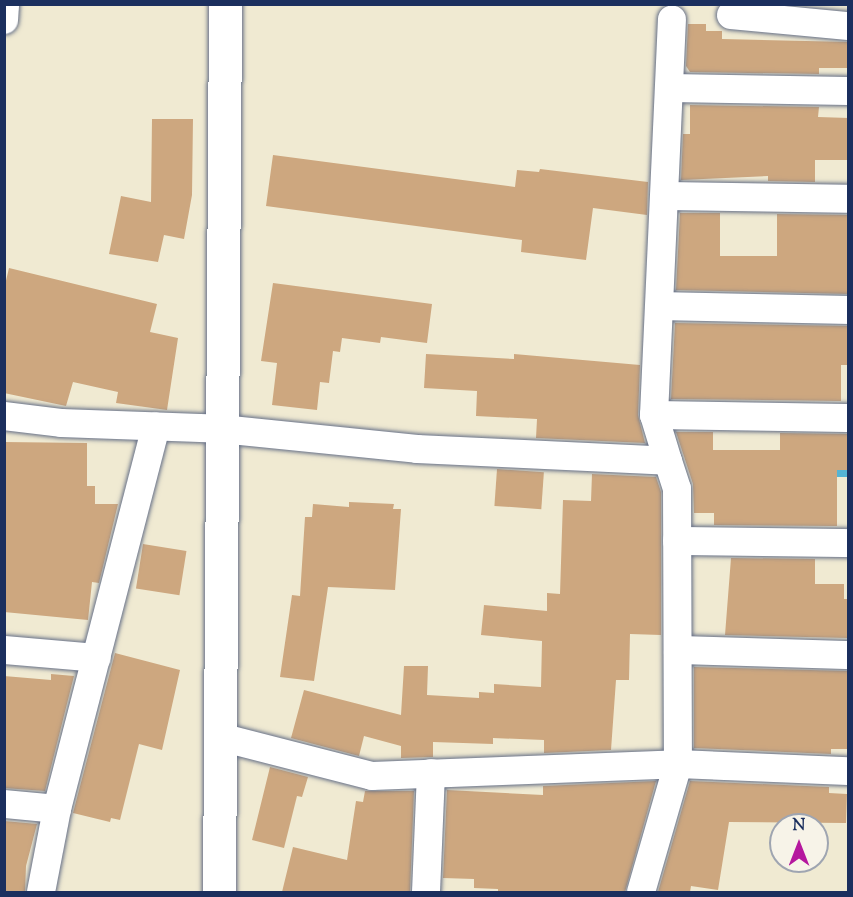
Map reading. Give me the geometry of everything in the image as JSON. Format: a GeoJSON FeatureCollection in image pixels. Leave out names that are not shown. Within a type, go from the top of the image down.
{"type":"FeatureCollection","features":[{"type":"Feature","properties":{"kind":"street"},"geometry":{"type":"LineString","coordinates":[[4,21],[6,4]]}},
{"type":"Feature","properties":{"kind":"street"},"geometry":{"type":"LineString","coordinates":[[219,892],[225,4]]}},
{"type":"Feature","properties":{"kind":"street"},"geometry":{"type":"LineString","coordinates":[[730,15],[849,26]]}},
{"type":"Feature","properties":{"kind":"street"},"geometry":{"type":"LineString","coordinates":[[641,892],[678,764],[676,489],[654,415],[672,19]]}},
{"type":"Feature","properties":{"kind":"street"},"geometry":{"type":"LineString","coordinates":[[670,88],[849,91]]}},
{"type":"Feature","properties":{"kind":"street"},"geometry":{"type":"LineString","coordinates":[[664,196],[849,199]]}},
{"type":"Feature","properties":{"kind":"street"},"geometry":{"type":"LineString","coordinates":[[660,306],[849,310]]}},
{"type":"Feature","properties":{"kind":"street"},"geometry":{"type":"LineString","coordinates":[[654,415],[849,418]]}},
{"type":"Feature","properties":{"kind":"street"},"geometry":{"type":"LineString","coordinates":[[4,416],[61,423],[221,429],[417,448],[668,461]]}},
{"type":"Feature","properties":{"kind":"street"},"geometry":{"type":"LineString","coordinates":[[41,892],[57,809],[156,427]]}},
{"type":"Feature","properties":{"kind":"street"},"geometry":{"type":"LineString","coordinates":[[676,541],[849,543]]}},
{"type":"Feature","properties":{"kind":"street"},"geometry":{"type":"LineString","coordinates":[[4,650],[97,658]]}},
{"type":"Feature","properties":{"kind":"street"},"geometry":{"type":"LineString","coordinates":[[678,650],[849,655]]}},
{"type":"Feature","properties":{"kind":"street"},"geometry":{"type":"LineString","coordinates":[[220,737],[372,776],[678,764],[849,771]]}},
{"type":"Feature","properties":{"kind":"street"},"geometry":{"type":"LineString","coordinates":[[426,892],[431,773]]}},
{"type":"Feature","properties":{"kind":"street"},"geometry":{"type":"LineString","coordinates":[[4,804],[57,809]]}},
{"type":"Feature","properties":{"kind":"building"},"geometry":{"type":"Polygon","coordinates":[[[688,24],[706,24],[706,31],[722,31],[722,39],[849,42],[849,68],[819,68],[819,74],[690,72],[686,66],[688,24]]]}},
{"type":"Feature","properties":{"kind":"building"},"geometry":{"type":"Polygon","coordinates":[[[690,105],[819,107],[818,117],[849,118],[849,160],[815,160],[815,182],[768,181],[768,176],[681,180],[683,134],[690,134],[690,105]]]}},
{"type":"Feature","properties":{"kind":"building"},"geometry":{"type":"Polygon","coordinates":[[[152,119],[193,119],[192,195],[184,239],[164,235],[158,262],[109,254],[121,196],[151,202],[152,119]]]}},
{"type":"Feature","properties":{"kind":"building"},"geometry":{"type":"Polygon","coordinates":[[[273,155],[515,187],[517,170],[539,172],[540,169],[648,182],[647,215],[593,208],[586,260],[521,252],[522,240],[266,206],[273,155]]]}},
{"type":"Feature","properties":{"kind":"building"},"geometry":{"type":"Polygon","coordinates":[[[680,213],[720,213],[720,256],[777,256],[777,214],[849,215],[849,294],[676,290],[680,213]]]}},
{"type":"Feature","properties":{"kind":"building"},"geometry":{"type":"Polygon","coordinates":[[[9,268],[157,304],[150,332],[178,338],[167,410],[116,403],[118,392],[73,382],[66,406],[4,393],[4,289],[9,268]]]}},
{"type":"Feature","properties":{"kind":"building"},"geometry":{"type":"Polygon","coordinates":[[[273,283],[432,304],[427,343],[381,337],[380,343],[342,338],[340,352],[333,351],[329,383],[320,382],[317,410],[272,405],[277,363],[261,361],[273,283]]]}},
{"type":"Feature","properties":{"kind":"building"},"geometry":{"type":"Polygon","coordinates":[[[675,323],[849,326],[849,365],[841,365],[841,401],[671,399],[675,323]]]}},
{"type":"Feature","properties":{"kind":"building"},"geometry":{"type":"Polygon","coordinates":[[[426,354],[514,359],[514,354],[640,365],[638,415],[645,443],[536,438],[537,419],[476,416],[477,391],[424,388],[426,354]]]}},
{"type":"Feature","properties":{"kind":"building"},"geometry":{"type":"Polygon","coordinates":[[[676,432],[713,432],[713,450],[780,450],[780,433],[848,434],[847,470],[837,470],[837,526],[714,525],[714,513],[694,513],[693,484],[676,432]]]}},
{"type":"Feature","properties":{"kind":"building"},"geometry":{"type":"Polygon","coordinates":[[[4,442],[87,443],[87,486],[95,486],[95,504],[118,504],[99,583],[92,582],[88,620],[4,612],[4,442]]]}},
{"type":"Feature","properties":{"kind":"building"},"geometry":{"type":"Polygon","coordinates":[[[497,469],[544,472],[541,509],[494,506],[497,469]]]}},
{"type":"Feature","properties":{"kind":"building"},"geometry":{"type":"Polygon","coordinates":[[[592,474],[656,477],[661,492],[661,635],[630,634],[629,680],[616,680],[611,750],[544,753],[544,740],[493,738],[493,744],[433,742],[433,757],[401,758],[401,746],[364,736],[359,756],[291,738],[304,690],[401,715],[404,666],[428,666],[427,695],[479,698],[479,692],[494,693],[494,684],[541,687],[542,641],[481,635],[484,605],[547,611],[547,593],[560,594],[563,500],[591,501],[592,474]]]}},
{"type":"Feature","properties":{"kind":"building"},"geometry":{"type":"Polygon","coordinates":[[[349,502],[394,504],[393,509],[401,509],[395,590],[328,587],[314,681],[280,677],[292,595],[300,596],[305,517],[312,517],[313,504],[349,507],[349,502]]]}},
{"type":"Feature","properties":{"kind":"building"},"geometry":{"type":"Polygon","coordinates":[[[143,544],[186,551],[179,595],[136,588],[143,544]]]}},
{"type":"Feature","properties":{"kind":"building"},"geometry":{"type":"Polygon","coordinates":[[[731,558],[815,559],[815,584],[844,584],[844,599],[848,599],[848,638],[725,635],[731,558]]]}},
{"type":"Feature","properties":{"kind":"building"},"geometry":{"type":"Polygon","coordinates":[[[115,653],[180,670],[162,750],[139,744],[120,820],[111,818],[110,822],[73,813],[115,653]]]}},
{"type":"Feature","properties":{"kind":"building"},"geometry":{"type":"Polygon","coordinates":[[[694,667],[848,671],[848,749],[831,749],[831,754],[694,748],[694,667]]]}},
{"type":"Feature","properties":{"kind":"building"},"geometry":{"type":"Polygon","coordinates":[[[51,674],[74,676],[45,791],[4,788],[4,676],[51,680],[51,674]]]}},
{"type":"Feature","properties":{"kind":"building"},"geometry":{"type":"Polygon","coordinates":[[[270,767],[308,777],[302,797],[297,796],[284,848],[252,840],[270,767]]]}},
{"type":"Feature","properties":{"kind":"building"},"geometry":{"type":"Polygon","coordinates":[[[656,781],[625,892],[498,892],[498,889],[474,888],[474,879],[443,878],[447,790],[543,795],[543,786],[656,781]]]}},
{"type":"Feature","properties":{"kind":"building"},"geometry":{"type":"Polygon","coordinates":[[[690,781],[829,787],[829,793],[847,794],[846,823],[829,823],[829,813],[769,813],[769,822],[729,822],[718,890],[691,886],[690,892],[658,892],[690,781]]]}},
{"type":"Feature","properties":{"kind":"building"},"geometry":{"type":"Polygon","coordinates":[[[365,791],[414,791],[410,892],[282,892],[293,847],[347,860],[356,801],[363,802],[365,791]]]}},
{"type":"Feature","properties":{"kind":"building"},"geometry":{"type":"Polygon","coordinates":[[[4,821],[37,824],[26,866],[25,892],[4,892],[4,821]]]}},
{"type":"Feature","properties":{"kind":"waterway"},"geometry":{"type":"LineString","coordinates":[[828,473],[848,473]]}}]}
